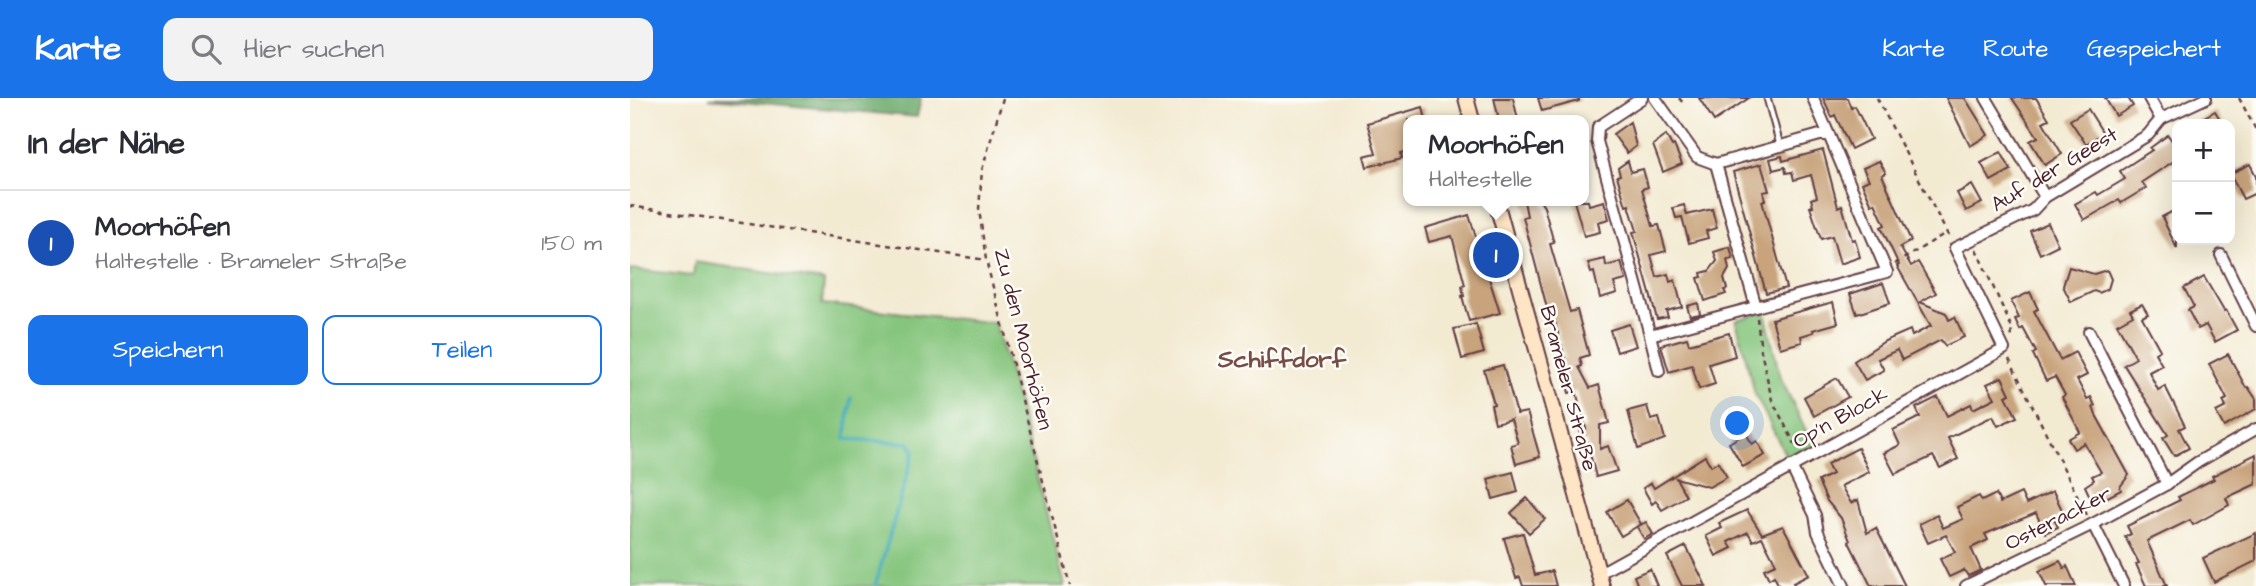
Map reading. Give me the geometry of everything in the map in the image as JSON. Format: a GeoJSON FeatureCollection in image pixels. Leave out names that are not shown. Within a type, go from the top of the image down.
{"type":"FeatureCollection","features":[{"type":"Feature","properties":{"kind":"street"},"geometry":{"type":"LineString","coordinates":[[1465,98],[1470,115]]}},
{"type":"Feature","properties":{"kind":"street"},"geometry":{"type":"LineString","coordinates":[[1642,98],[1598,127],[1597,141],[1660,371]]}},
{"type":"Feature","properties":{"kind":"street"},"geometry":{"type":"LineString","coordinates":[[1655,98],[1697,157],[1716,164],[1780,145],[1829,135]]}},
{"type":"Feature","properties":{"kind":"street"},"geometry":{"type":"LineString","coordinates":[[1650,335],[1887,272],[1813,98]]}},
{"type":"Feature","properties":{"kind":"street"},"geometry":{"type":"LineString","coordinates":[[1986,98],[2045,197]]}},
{"type":"Feature","properties":{"kind":"street"},"geometry":{"type":"LineString","coordinates":[[2149,98],[2161,119]]}},
{"type":"Feature","properties":{"kind":"street","name":"Auf der Geest"},"geometry":{"type":"LineString","coordinates":[[1955,248],[2033,210],[2045,197],[2148,135],[2161,119],[2206,98]]}},
{"type":"Feature","properties":{"kind":"street"},"geometry":{"type":"LineString","coordinates":[[1716,164],[1756,307]]}},
{"type":"Feature","properties":{"kind":"street","name":"Brameler Straße"},"geometry":{"type":"LineString","coordinates":[[1497,206],[1600,580]]}},
{"type":"Feature","properties":{"kind":"street"},"geometry":{"type":"LineString","coordinates":[[1955,248],[2004,349]]}},
{"type":"Feature","properties":{"kind":"street"},"geometry":{"type":"LineString","coordinates":[[2221,255],[2256,326]]}},
{"type":"Feature","properties":{"kind":"street"},"geometry":{"type":"LineString","coordinates":[[2089,332],[2167,484]]}},
{"type":"Feature","properties":{"kind":"street","name":"Op'n Block"},"geometry":{"type":"LineString","coordinates":[[1600,580],[1803,459],[2004,349]]}},
{"type":"Feature","properties":{"kind":"street","name":"Osteracker"},"geometry":{"type":"LineString","coordinates":[[1966,586],[2093,524],[2167,484],[2198,462],[2256,429]]}},
{"type":"Feature","properties":{"kind":"street"},"geometry":{"type":"LineString","coordinates":[[1791,466],[1815,515],[1818,532],[1844,586]]}},
{"type":"Feature","properties":{"kind":"street"},"geometry":{"type":"LineString","coordinates":[[2093,524],[2124,586]]}},
{"type":"Feature","properties":{"kind":"lane"},"geometry":{"type":"LineString","coordinates":[[1767,98],[1780,145]]}},
{"type":"Feature","properties":{"kind":"path","name":"Zu den Moorhöfen"},"geometry":{"type":"LineString","coordinates":[[1003,98],[982,170],[979,209],[986,260],[1070,586]]}},
{"type":"Feature","properties":{"kind":"path"},"geometry":{"type":"LineString","coordinates":[[1679,98],[1683,103]]}},
{"type":"Feature","properties":{"kind":"path"},"geometry":{"type":"LineString","coordinates":[[1877,98],[1955,248]]}},
{"type":"Feature","properties":{"kind":"path"},"geometry":{"type":"LineString","coordinates":[[2239,98],[2256,130]]}},
{"type":"Feature","properties":{"kind":"path"},"geometry":{"type":"LineString","coordinates":[[630,206],[986,260]]}},
{"type":"Feature","properties":{"kind":"path"},"geometry":{"type":"LineString","coordinates":[[1887,272],[1896,263],[1946,233]]}},
{"type":"Feature","properties":{"kind":"path"},"geometry":{"type":"LineString","coordinates":[[1971,240],[2011,326],[2014,337],[2004,349],[2081,507],[2093,524]]}},
{"type":"Feature","properties":{"kind":"path"},"geometry":{"type":"LineString","coordinates":[[1756,307],[1761,351],[1772,400],[1803,459]]}},
{"type":"Feature","properties":{"kind":"green space"},"geometry":{"type":"Polygon","coordinates":[[[708,98],[921,98],[917,117],[708,98]]]}},
{"type":"Feature","properties":{"kind":"green space"},"geometry":{"type":"Polygon","coordinates":[[[695,262],[824,281],[822,304],[995,323],[1065,586],[630,586],[630,269],[693,276],[695,262]]]}},
{"type":"Feature","properties":{"kind":"green space"},"geometry":{"type":"Polygon","coordinates":[[[1765,312],[1780,377],[1814,447],[1789,462],[1755,394],[1736,320],[1765,312]]]}},
{"type":"Feature","properties":{"kind":"building"},"geometry":{"type":"Polygon","coordinates":[[[1494,98],[1513,98],[1517,115],[1498,115],[1494,98]]]}},
{"type":"Feature","properties":{"kind":"building"},"geometry":{"type":"Polygon","coordinates":[[[1538,98],[1579,98],[1579,101],[1542,111],[1538,98]]]}},
{"type":"Feature","properties":{"kind":"building"},"geometry":{"type":"Polygon","coordinates":[[[1699,98],[1749,98],[1714,121],[1699,98]]]}},
{"type":"Feature","properties":{"kind":"building"},"geometry":{"type":"Polygon","coordinates":[[[1823,98],[1847,98],[1851,108],[1855,106],[1871,139],[1851,149],[1835,115],[1832,117],[1823,98]]]}},
{"type":"Feature","properties":{"kind":"building"},"geometry":{"type":"Polygon","coordinates":[[[1946,98],[1965,98],[1988,135],[1970,146],[1946,98]]]}},
{"type":"Feature","properties":{"kind":"building"},"geometry":{"type":"Polygon","coordinates":[[[2012,98],[2036,98],[2049,119],[2043,122],[2062,154],[2045,165],[2030,141],[2038,137],[2012,98]]]}},
{"type":"Feature","properties":{"kind":"building"},"geometry":{"type":"Polygon","coordinates":[[[2105,98],[2128,98],[2133,106],[2116,116],[2105,98]]]}},
{"type":"Feature","properties":{"kind":"building"},"geometry":{"type":"Polygon","coordinates":[[[1423,107],[1425,115],[1403,115],[1402,158],[1367,167],[1364,156],[1376,153],[1367,123],[1423,107]]]}},
{"type":"Feature","properties":{"kind":"building"},"geometry":{"type":"Polygon","coordinates":[[[2088,109],[2103,133],[2086,144],[2070,120],[2088,109]]]}},
{"type":"Feature","properties":{"kind":"building"},"geometry":{"type":"Polygon","coordinates":[[[2215,111],[2220,119],[2201,119],[2215,111]]]}},
{"type":"Feature","properties":{"kind":"building"},"geometry":{"type":"Polygon","coordinates":[[[1630,122],[1636,146],[1627,153],[1613,134],[1630,122]]]}},
{"type":"Feature","properties":{"kind":"building"},"geometry":{"type":"Polygon","coordinates":[[[1666,135],[1672,146],[1674,145],[1682,164],[1663,172],[1653,145],[1666,135]]]}},
{"type":"Feature","properties":{"kind":"building"},"geometry":{"type":"Polygon","coordinates":[[[2168,135],[2172,141],[2172,162],[2142,182],[2146,188],[2084,220],[2075,204],[2096,192],[2098,195],[2125,179],[2120,171],[2152,150],[2150,148],[2168,135]]]}},
{"type":"Feature","properties":{"kind":"building"},"geometry":{"type":"Polygon","coordinates":[[[1823,150],[1838,207],[1842,205],[1860,257],[1840,264],[1832,236],[1821,239],[1810,207],[1813,206],[1811,199],[1817,197],[1811,175],[1794,180],[1792,172],[1786,173],[1785,167],[1773,170],[1770,159],[1782,156],[1783,161],[1823,150]]]}},
{"type":"Feature","properties":{"kind":"building"},"geometry":{"type":"Polygon","coordinates":[[[2001,152],[2011,170],[1991,181],[1981,163],[2001,152]]]}},
{"type":"Feature","properties":{"kind":"building"},"geometry":{"type":"Polygon","coordinates":[[[1628,161],[1631,172],[1643,169],[1648,187],[1642,189],[1653,226],[1659,225],[1666,251],[1651,255],[1657,277],[1668,274],[1670,282],[1675,280],[1682,307],[1666,311],[1668,317],[1657,319],[1633,232],[1637,231],[1617,176],[1620,175],[1618,168],[1628,161]]]}},
{"type":"Feature","properties":{"kind":"building"},"geometry":{"type":"Polygon","coordinates":[[[1879,161],[1886,173],[1882,175],[1911,241],[1900,247],[1911,266],[1918,262],[1936,293],[1920,302],[1946,313],[1949,320],[1955,317],[1964,337],[1945,346],[1941,340],[1902,360],[1897,350],[1878,359],[1884,370],[1865,380],[1854,361],[1885,341],[1910,330],[1912,336],[1931,326],[1897,266],[1899,265],[1881,227],[1885,225],[1862,183],[1869,180],[1863,168],[1879,161]]]}},
{"type":"Feature","properties":{"kind":"building"},"geometry":{"type":"Polygon","coordinates":[[[1761,164],[1769,191],[1763,192],[1765,200],[1762,201],[1786,288],[1766,293],[1733,172],[1761,164]]]}},
{"type":"Feature","properties":{"kind":"building"},"geometry":{"type":"Polygon","coordinates":[[[2250,164],[2256,176],[2256,193],[2243,199],[2235,184],[2235,172],[2250,164]]]}},
{"type":"Feature","properties":{"kind":"building"},"geometry":{"type":"Polygon","coordinates":[[[1972,185],[1982,203],[1966,211],[1957,193],[1972,185]]]}},
{"type":"Feature","properties":{"kind":"building"},"geometry":{"type":"Polygon","coordinates":[[[1604,201],[1609,219],[1598,222],[1600,232],[1584,236],[1575,206],[1589,206],[1604,201]]]}},
{"type":"Feature","properties":{"kind":"building"},"geometry":{"type":"Polygon","coordinates":[[[1684,205],[1687,215],[1712,209],[1717,228],[1706,231],[1708,238],[1689,243],[1682,217],[1676,218],[1673,208],[1684,205]]]}},
{"type":"Feature","properties":{"kind":"building"},"geometry":{"type":"Polygon","coordinates":[[[1525,206],[1544,207],[1554,243],[1550,244],[1570,312],[1577,310],[1589,355],[1580,358],[1582,366],[1579,367],[1590,388],[1599,385],[1609,423],[1600,425],[1600,449],[1608,446],[1617,471],[1596,477],[1587,442],[1583,443],[1580,430],[1586,429],[1576,391],[1569,393],[1560,359],[1565,358],[1555,322],[1551,323],[1523,217],[1527,216],[1525,206]]]}},
{"type":"Feature","properties":{"kind":"building"},"geometry":{"type":"Polygon","coordinates":[[[2172,212],[2172,238],[2162,217],[2172,212]]]}},
{"type":"Feature","properties":{"kind":"building"},"geometry":{"type":"Polygon","coordinates":[[[1469,215],[1500,313],[1469,321],[1462,296],[1462,286],[1465,285],[1452,236],[1429,242],[1425,228],[1469,215]]]}},
{"type":"Feature","properties":{"kind":"building"},"geometry":{"type":"Polygon","coordinates":[[[2048,223],[2058,245],[2040,254],[2030,231],[2048,223]]]}},
{"type":"Feature","properties":{"kind":"building"},"geometry":{"type":"Polygon","coordinates":[[[1730,247],[1733,259],[1727,260],[1729,269],[1724,278],[1726,294],[1705,301],[1698,278],[1702,277],[1701,273],[1709,271],[1717,261],[1714,252],[1730,247]]]}},
{"type":"Feature","properties":{"kind":"building"},"geometry":{"type":"Polygon","coordinates":[[[1605,259],[1606,266],[1621,262],[1626,280],[1614,283],[1617,293],[1600,298],[1594,272],[1591,273],[1588,263],[1605,259]]]}},
{"type":"Feature","properties":{"kind":"building"},"geometry":{"type":"Polygon","coordinates":[[[2069,267],[2094,274],[2107,270],[2111,279],[2108,289],[2099,293],[2094,291],[2071,302],[2063,286],[2069,267]]]}},
{"type":"Feature","properties":{"kind":"building"},"geometry":{"type":"Polygon","coordinates":[[[2204,277],[2237,330],[2215,342],[2206,325],[2198,329],[2188,310],[2194,307],[2184,288],[2204,277]]]}},
{"type":"Feature","properties":{"kind":"building"},"geometry":{"type":"Polygon","coordinates":[[[1883,283],[1890,303],[1857,314],[1850,294],[1883,283]]]}},
{"type":"Feature","properties":{"kind":"building"},"geometry":{"type":"Polygon","coordinates":[[[2030,292],[2038,309],[2034,311],[2060,360],[2075,352],[2087,375],[2077,380],[2087,399],[2091,397],[2096,415],[2129,475],[2120,487],[2121,490],[2104,499],[2092,501],[2085,486],[2094,480],[2092,476],[2101,472],[2084,443],[2074,449],[2068,439],[2080,432],[2062,397],[2065,395],[2055,377],[2046,381],[2033,354],[2036,352],[2015,319],[2019,318],[2011,301],[2030,292]]]}},
{"type":"Feature","properties":{"kind":"building"},"geometry":{"type":"Polygon","coordinates":[[[1833,302],[1838,323],[1813,330],[1814,332],[1801,336],[1802,342],[1780,348],[1772,319],[1833,302]]]}},
{"type":"Feature","properties":{"kind":"building"},"geometry":{"type":"Polygon","coordinates":[[[1698,303],[1700,314],[1690,316],[1687,306],[1698,303]]]}},
{"type":"Feature","properties":{"kind":"building"},"geometry":{"type":"Polygon","coordinates":[[[2142,304],[2148,314],[2142,317],[2160,350],[2155,353],[2162,365],[2149,372],[2158,390],[2165,386],[2185,426],[2179,429],[2189,448],[2174,456],[2163,438],[2168,435],[2124,365],[2136,358],[2117,324],[2133,315],[2130,310],[2142,304]]]}},
{"type":"Feature","properties":{"kind":"building"},"geometry":{"type":"Polygon","coordinates":[[[1476,324],[1484,353],[1462,359],[1454,329],[1476,324]]]}},
{"type":"Feature","properties":{"kind":"building"},"geometry":{"type":"Polygon","coordinates":[[[1629,324],[1636,346],[1617,352],[1610,330],[1629,324]]]}},
{"type":"Feature","properties":{"kind":"building"},"geometry":{"type":"Polygon","coordinates":[[[1729,333],[1735,356],[1709,364],[1715,384],[1699,389],[1692,365],[1669,372],[1661,345],[1687,338],[1689,344],[1729,333]]]}},
{"type":"Feature","properties":{"kind":"building"},"geometry":{"type":"Polygon","coordinates":[[[2228,354],[2246,388],[2248,387],[2256,399],[2256,409],[2224,427],[2216,412],[2226,407],[2223,401],[2227,399],[2209,364],[2228,354]]]}},
{"type":"Feature","properties":{"kind":"building"},"geometry":{"type":"Polygon","coordinates":[[[1503,365],[1517,414],[1527,412],[1540,457],[1516,464],[1511,445],[1518,443],[1511,419],[1495,423],[1491,405],[1494,404],[1484,370],[1503,365]]]}},
{"type":"Feature","properties":{"kind":"building"},"geometry":{"type":"Polygon","coordinates":[[[2002,377],[2010,394],[2006,396],[2017,417],[1998,426],[1993,416],[1948,438],[1958,459],[1940,468],[1933,456],[1895,474],[1884,453],[1900,445],[1893,430],[1920,417],[1916,408],[1938,397],[1947,416],[1971,404],[1973,409],[1995,398],[1987,384],[2002,377]]]}},
{"type":"Feature","properties":{"kind":"building"},"geometry":{"type":"Polygon","coordinates":[[[1837,378],[1848,397],[1814,416],[1804,397],[1837,378]]]}},
{"type":"Feature","properties":{"kind":"building"},"geometry":{"type":"Polygon","coordinates":[[[1647,406],[1651,420],[1659,418],[1665,439],[1638,449],[1628,411],[1647,406]]]}},
{"type":"Feature","properties":{"kind":"building"},"geometry":{"type":"Polygon","coordinates":[[[1746,433],[1752,444],[1757,441],[1765,455],[1743,467],[1729,443],[1746,433]]]}},
{"type":"Feature","properties":{"kind":"building"},"geometry":{"type":"Polygon","coordinates":[[[1858,448],[1869,472],[1841,486],[1851,503],[1858,500],[1867,533],[1876,528],[1905,586],[1871,586],[1849,542],[1841,518],[1827,501],[1818,481],[1832,474],[1827,464],[1858,448]]]}},
{"type":"Feature","properties":{"kind":"building"},"geometry":{"type":"Polygon","coordinates":[[[2256,454],[2256,484],[2226,498],[2229,505],[2193,525],[2190,520],[2147,541],[2167,586],[2146,586],[2136,564],[2139,563],[2125,537],[2131,534],[2127,526],[2180,500],[2178,497],[2214,479],[2212,476],[2256,454]]]}},
{"type":"Feature","properties":{"kind":"building"},"geometry":{"type":"Polygon","coordinates":[[[1705,456],[1711,466],[1718,462],[1727,477],[1709,487],[1676,478],[1686,496],[1662,510],[1656,501],[1652,504],[1643,488],[1651,483],[1654,488],[1705,456]]]}},
{"type":"Feature","properties":{"kind":"building"},"geometry":{"type":"Polygon","coordinates":[[[1513,472],[1518,492],[1493,499],[1488,479],[1513,472]]]}},
{"type":"Feature","properties":{"kind":"building"},"geometry":{"type":"Polygon","coordinates":[[[2053,491],[2064,514],[2054,519],[2058,527],[2045,533],[2036,513],[1985,534],[1988,540],[1971,548],[1981,570],[1968,576],[1964,570],[1949,577],[1940,559],[1955,552],[1946,535],[1928,543],[1919,524],[1937,515],[1943,528],[1963,519],[1957,507],[1979,496],[1982,501],[1996,494],[2000,503],[2021,493],[2026,504],[2053,491]]]}},
{"type":"Feature","properties":{"kind":"building"},"geometry":{"type":"Polygon","coordinates":[[[1527,498],[1545,519],[1529,533],[1511,513],[1527,498]]]}},
{"type":"Feature","properties":{"kind":"building"},"geometry":{"type":"Polygon","coordinates":[[[1627,500],[1641,524],[1621,536],[1607,512],[1627,500]]]}},
{"type":"Feature","properties":{"kind":"building"},"geometry":{"type":"Polygon","coordinates":[[[1747,510],[1762,534],[1783,526],[1809,575],[1793,583],[1795,586],[1779,586],[1774,576],[1769,579],[1764,569],[1776,564],[1762,537],[1753,541],[1748,532],[1728,542],[1732,548],[1716,556],[1706,536],[1722,528],[1719,523],[1747,510]]]}},
{"type":"Feature","properties":{"kind":"building"},"geometry":{"type":"Polygon","coordinates":[[[1646,522],[1653,534],[1644,539],[1637,527],[1646,522]]]}},
{"type":"Feature","properties":{"kind":"building"},"geometry":{"type":"Polygon","coordinates":[[[1523,533],[1535,575],[1552,571],[1556,586],[1523,586],[1520,577],[1516,578],[1504,538],[1523,533]]]}},
{"type":"Feature","properties":{"kind":"building"},"geometry":{"type":"Polygon","coordinates":[[[2256,533],[2256,561],[2214,582],[2203,558],[2256,533]]]}},
{"type":"Feature","properties":{"kind":"building"},"geometry":{"type":"Polygon","coordinates":[[[1686,546],[1706,586],[1682,586],[1667,556],[1686,546]]]}},
{"type":"Feature","properties":{"kind":"building"},"geometry":{"type":"Polygon","coordinates":[[[2060,561],[2064,568],[2067,566],[2076,586],[2046,586],[2039,571],[2060,561]]]}},
{"type":"Feature","properties":{"kind":"building"},"geometry":{"type":"Polygon","coordinates":[[[1650,569],[1657,586],[1638,586],[1634,576],[1650,569]]]}},
{"type":"Feature","properties":{"kind":"waterway"},"geometry":{"type":"LineString","coordinates":[[851,398],[845,439],[909,443],[914,451],[875,586]]}},
{"type":"Feature","properties":{"kind":"place","name":"Moorhöfen"},"geometry":{"type":"Point","coordinates":[1496,255]}},
{"type":"Feature","properties":{"kind":"district","name":"Schiffdorf"},"geometry":{"type":"Point","coordinates":[1282,359]}}]}
